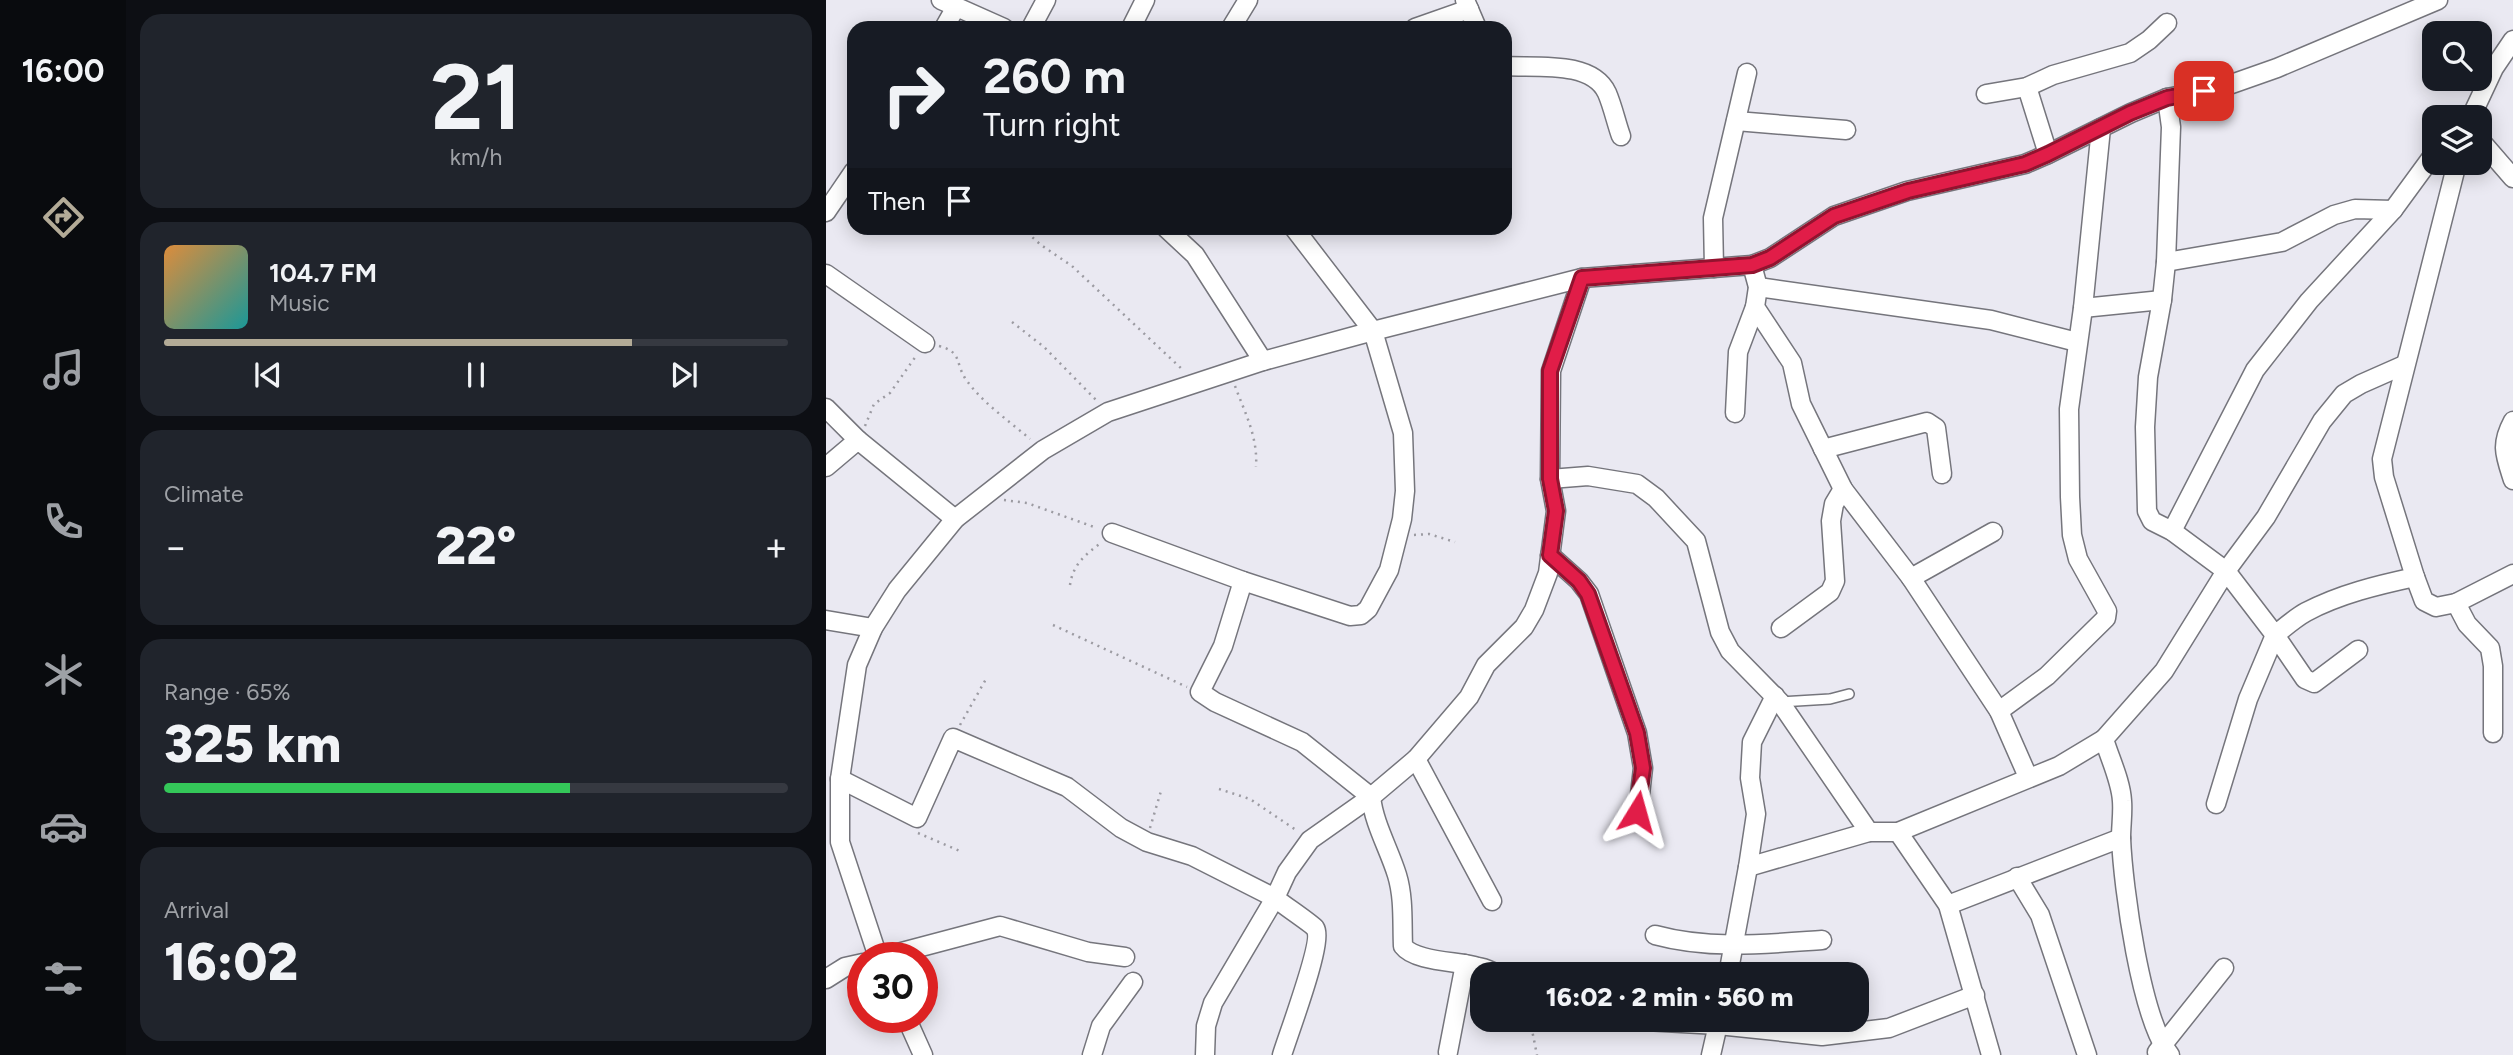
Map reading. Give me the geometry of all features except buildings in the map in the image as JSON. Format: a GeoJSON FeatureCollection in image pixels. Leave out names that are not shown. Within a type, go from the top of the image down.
{"type":"FeatureCollection","features":[{"type":"Feature","properties":{"kind":"street"},"geometry":{"type":"LineString","coordinates":[[1035,21],[1046,0]]}},
{"type":"Feature","properties":{"kind":"street"},"geometry":{"type":"LineString","coordinates":[[1135,21],[1146,0]]}},
{"type":"Feature","properties":{"kind":"street"},"geometry":{"type":"LineString","coordinates":[[1236,21],[1248,0]]}},
{"type":"Feature","properties":{"kind":"street"},"geometry":{"type":"LineString","coordinates":[[876,942],[841,842],[840,779],[857,665],[873,628],[897,590],[955,519],[1043,450],[1108,412],[1263,361],[1373,331],[1582,278],[1752,265],[1770,258],[1834,216],[1908,191],[2025,164],[2167,98],[2223,87],[2277,68],[2438,0]]}},
{"type":"Feature","properties":{"kind":"street"},"geometry":{"type":"LineString","coordinates":[[945,21],[949,3],[989,21]]}},
{"type":"Feature","properties":{"kind":"street"},"geometry":{"type":"LineString","coordinates":[[1430,21],[1467,4],[1475,21]]}},
{"type":"Feature","properties":{"kind":"street"},"geometry":{"type":"LineString","coordinates":[[1986,94],[2028,88],[2053,75],[2130,53],[2167,23]]}},
{"type":"Feature","properties":{"kind":"street"},"geometry":{"type":"LineString","coordinates":[[2477,105],[2494,68],[2513,40]]}},
{"type":"Feature","properties":{"kind":"street"},"geometry":{"type":"LineString","coordinates":[[1512,66],[1564,68],[1589,74],[1606,90],[1621,136]]}},
{"type":"Feature","properties":{"kind":"street"},"geometry":{"type":"LineString","coordinates":[[1714,268],[1713,218],[1747,73]]}},
{"type":"Feature","properties":{"kind":"street"},"geometry":{"type":"LineString","coordinates":[[2028,88],[2048,154]]}},
{"type":"Feature","properties":{"kind":"street"},"geometry":{"type":"LineString","coordinates":[[2167,98],[2171,127],[2166,262],[2148,377],[2144,451],[2147,511],[2152,521],[2172,531],[2226,571],[2305,679],[2314,683],[2358,650]]}},
{"type":"Feature","properties":{"kind":"street"},"geometry":{"type":"LineString","coordinates":[[1736,121],[1846,130]]}},
{"type":"Feature","properties":{"kind":"street"},"geometry":{"type":"LineString","coordinates":[[1999,711],[2047,676],[2106,618],[2107,611],[2078,559],[2072,536],[2069,409],[2083,309],[2101,128]]}},
{"type":"Feature","properties":{"kind":"street"},"geometry":{"type":"LineString","coordinates":[[2492,154],[2513,178]]}},
{"type":"Feature","properties":{"kind":"street"},"geometry":{"type":"LineString","coordinates":[[2172,531],[2255,370],[2309,301],[2393,210],[2422,170]]}},
{"type":"Feature","properties":{"kind":"street"},"geometry":{"type":"LineString","coordinates":[[2454,175],[2382,459],[2384,477],[2424,601],[2436,607],[2456,603],[2513,574]]}},
{"type":"Feature","properties":{"kind":"street"},"geometry":{"type":"LineString","coordinates":[[826,212],[847,181]]}},
{"type":"Feature","properties":{"kind":"street"},"geometry":{"type":"LineString","coordinates":[[2166,262],[2282,242],[2334,215],[2355,209],[2393,210]]}},
{"type":"Feature","properties":{"kind":"street"},"geometry":{"type":"LineString","coordinates":[[1174,235],[1195,255],[1263,361]]}},
{"type":"Feature","properties":{"kind":"street"},"geometry":{"type":"LineString","coordinates":[[1112,533],[1243,581],[1350,616],[1361,615],[1374,599],[1389,570],[1402,519],[1405,491],[1403,433],[1373,331],[1299,235]]}},
{"type":"Feature","properties":{"kind":"street"},"geometry":{"type":"LineString","coordinates":[[1735,413],[1738,352],[1755,307],[1758,287],[1752,265]]}},
{"type":"Feature","properties":{"kind":"street"},"geometry":{"type":"LineString","coordinates":[[826,274],[925,342]]}},
{"type":"Feature","properties":{"kind":"street"},"geometry":{"type":"LineString","coordinates":[[1205,1055],[1206,1026],[1213,1003],[1275,898],[1287,872],[1310,841],[1371,797],[1416,759],[1469,697],[1486,664],[1524,627],[1543,590],[1556,511],[1550,479],[1550,371],[1582,278]]}},
{"type":"Feature","properties":{"kind":"street"},"geometry":{"type":"LineString","coordinates":[[1758,287],[1992,320],[2077,342]]}},
{"type":"Feature","properties":{"kind":"street"},"geometry":{"type":"LineString","coordinates":[[2083,309],[2162,300]]}},
{"type":"Feature","properties":{"kind":"street"},"geometry":{"type":"LineString","coordinates":[[1755,307],[1792,363],[1801,404],[1843,489],[1911,578],[1999,711],[2028,777]]}},
{"type":"Feature","properties":{"kind":"street"},"geometry":{"type":"LineString","coordinates":[[1748,867],[1869,832],[1898,832],[2059,766],[2104,739],[2164,671],[2226,571],[2266,517],[2322,421],[2344,394],[2404,365]]}},
{"type":"Feature","properties":{"kind":"street"},"geometry":{"type":"LineString","coordinates":[[826,408],[858,440],[955,519]]}},
{"type":"Feature","properties":{"kind":"street"},"geometry":{"type":"LineString","coordinates":[[2513,421],[2505,436],[2504,446],[2513,480]]}},
{"type":"Feature","properties":{"kind":"street"},"geometry":{"type":"LineString","coordinates":[[1823,449],[1927,422],[1936,428],[1942,474]]}},
{"type":"Feature","properties":{"kind":"street"},"geometry":{"type":"LineString","coordinates":[[826,467],[858,440]]}},
{"type":"Feature","properties":{"kind":"street"},"geometry":{"type":"LineString","coordinates":[[1550,479],[1588,476],[1637,484],[1656,498],[1696,541],[1720,632],[1730,651],[1777,699],[1869,832]]}},
{"type":"Feature","properties":{"kind":"street"},"geometry":{"type":"LineString","coordinates":[[1781,628],[1830,592],[1835,581],[1831,521],[1834,504],[1843,489]]}},
{"type":"Feature","properties":{"kind":"street"},"geometry":{"type":"LineString","coordinates":[[1911,578],[1993,532]]}},
{"type":"Feature","properties":{"kind":"street"},"geometry":{"type":"LineString","coordinates":[[1550,555],[1579,581],[1588,594],[1637,733],[1643,768],[1637,812]]}},
{"type":"Feature","properties":{"kind":"street"},"geometry":{"type":"LineString","coordinates":[[2216,804],[2248,699],[2275,635],[2320,605],[2372,586],[2415,577]]}},
{"type":"Feature","properties":{"kind":"street"},"geometry":{"type":"LineString","coordinates":[[1243,581],[1223,646],[1200,692],[1302,742],[1371,797],[1373,810],[1398,878],[1402,900],[1402,946],[1406,951],[1422,957],[1470,966]]}},
{"type":"Feature","properties":{"kind":"street"},"geometry":{"type":"LineString","coordinates":[[2456,603],[2467,624],[2490,648],[2493,666],[2493,733]]}},
{"type":"Feature","properties":{"kind":"street"},"geometry":{"type":"LineString","coordinates":[[826,620],[873,628]]}},
{"type":"Feature","properties":{"kind":"street"},"geometry":{"type":"LineString","coordinates":[[1730,962],[1755,814],[1750,778],[1752,742],[1777,699]]}},
{"type":"Feature","properties":{"kind":"street"},"geometry":{"type":"LineString","coordinates":[[840,779],[917,818],[953,738],[1067,787],[1121,828],[1147,842],[1192,856],[1275,898],[1314,926],[1318,936],[1282,1055]]}},
{"type":"Feature","properties":{"kind":"street"},"geometry":{"type":"LineString","coordinates":[[2104,739],[2122,799],[2121,838],[2126,894],[2148,1005],[2163,1052]]}},
{"type":"Feature","properties":{"kind":"street"},"geometry":{"type":"LineString","coordinates":[[1416,759],[1492,901]]}},
{"type":"Feature","properties":{"kind":"street"},"geometry":{"type":"LineString","coordinates":[[1898,832],[1948,905],[1991,1055]]}},
{"type":"Feature","properties":{"kind":"street"},"geometry":{"type":"LineString","coordinates":[[1948,905],[2121,838]]}},
{"type":"Feature","properties":{"kind":"street"},"geometry":{"type":"LineString","coordinates":[[2018,877],[2039,915],[2087,1055]]}},
{"type":"Feature","properties":{"kind":"street"},"geometry":{"type":"LineString","coordinates":[[938,942],[1000,926],[1088,953],[1125,957]]}},
{"type":"Feature","properties":{"kind":"street"},"geometry":{"type":"LineString","coordinates":[[1655,935],[1684,943],[1733,946],[1822,940]]}},
{"type":"Feature","properties":{"kind":"street"},"geometry":{"type":"LineString","coordinates":[[1448,1052],[1465,964]]}},
{"type":"Feature","properties":{"kind":"street"},"geometry":{"type":"LineString","coordinates":[[826,979],[847,966]]}},
{"type":"Feature","properties":{"kind":"street"},"geometry":{"type":"LineString","coordinates":[[2163,1052],[2224,968]]}},
{"type":"Feature","properties":{"kind":"street"},"geometry":{"type":"LineString","coordinates":[[1092,1055],[1101,1026],[1133,982]]}},
{"type":"Feature","properties":{"kind":"street"},"geometry":{"type":"LineString","coordinates":[[1869,1030],[1889,1027],[1975,995]]}},
{"type":"Feature","properties":{"kind":"street"},"geometry":{"type":"LineString","coordinates":[[1711,1055],[1717,1032]]}},
{"type":"Feature","properties":{"kind":"street"},"geometry":{"type":"LineString","coordinates":[[1790,1032],[1822,1036],[1852,1032]]}},
{"type":"Feature","properties":{"kind":"street"},"geometry":{"type":"LineString","coordinates":[[913,1033],[923,1055]]}},
{"type":"Feature","properties":{"kind":"lane"},"geometry":{"type":"LineString","coordinates":[[1777,699],[1830,699],[1849,694]]}},
{"type":"Feature","properties":{"kind":"path"},"geometry":{"type":"LineString","coordinates":[[1030,235],[1072,266],[1197,383]]}},
{"type":"Feature","properties":{"kind":"path"},"geometry":{"type":"LineString","coordinates":[[1012,322],[1044,347],[1108,412]]}},
{"type":"Feature","properties":{"kind":"path"},"geometry":{"type":"LineString","coordinates":[[858,440],[874,404],[890,393],[925,342],[949,349],[958,357],[964,377],[984,399],[1043,450]]}},
{"type":"Feature","properties":{"kind":"path"},"geometry":{"type":"LineString","coordinates":[[1229,373],[1251,428],[1257,450],[1256,467]]}},
{"type":"Feature","properties":{"kind":"path"},"geometry":{"type":"LineString","coordinates":[[983,497],[1027,503],[1112,533]]}},
{"type":"Feature","properties":{"kind":"path"},"geometry":{"type":"LineString","coordinates":[[1070,585],[1079,560],[1112,533]]}},
{"type":"Feature","properties":{"kind":"path"},"geometry":{"type":"LineString","coordinates":[[1397,536],[1429,534],[1455,542]]}},
{"type":"Feature","properties":{"kind":"path"},"geometry":{"type":"LineString","coordinates":[[1053,625],[1200,692]]}},
{"type":"Feature","properties":{"kind":"path"},"geometry":{"type":"LineString","coordinates":[[953,738],[986,679]]}},
{"type":"Feature","properties":{"kind":"path"},"geometry":{"type":"LineString","coordinates":[[1219,789],[1250,799],[1310,841]]}},
{"type":"Feature","properties":{"kind":"path"},"geometry":{"type":"LineString","coordinates":[[1147,842],[1161,791]]}},
{"type":"Feature","properties":{"kind":"path"},"geometry":{"type":"LineString","coordinates":[[917,818],[916,829],[919,835],[960,851]]}},
{"type":"Feature","properties":{"kind":"path"},"geometry":{"type":"LineString","coordinates":[[1532,1032],[1537,1055]]}},
{"type":"Feature","properties":{"kind":"route"},"geometry":{"type":"LineString","coordinates":[[1637,812],[1643,768],[1637,733],[1588,594],[1579,581],[1550,555],[1556,511],[1550,479],[1550,371],[1582,278],[1752,265],[1770,258],[1834,216],[1908,191],[2025,164],[2130,113],[2167,98],[2204,91]]}}]}
